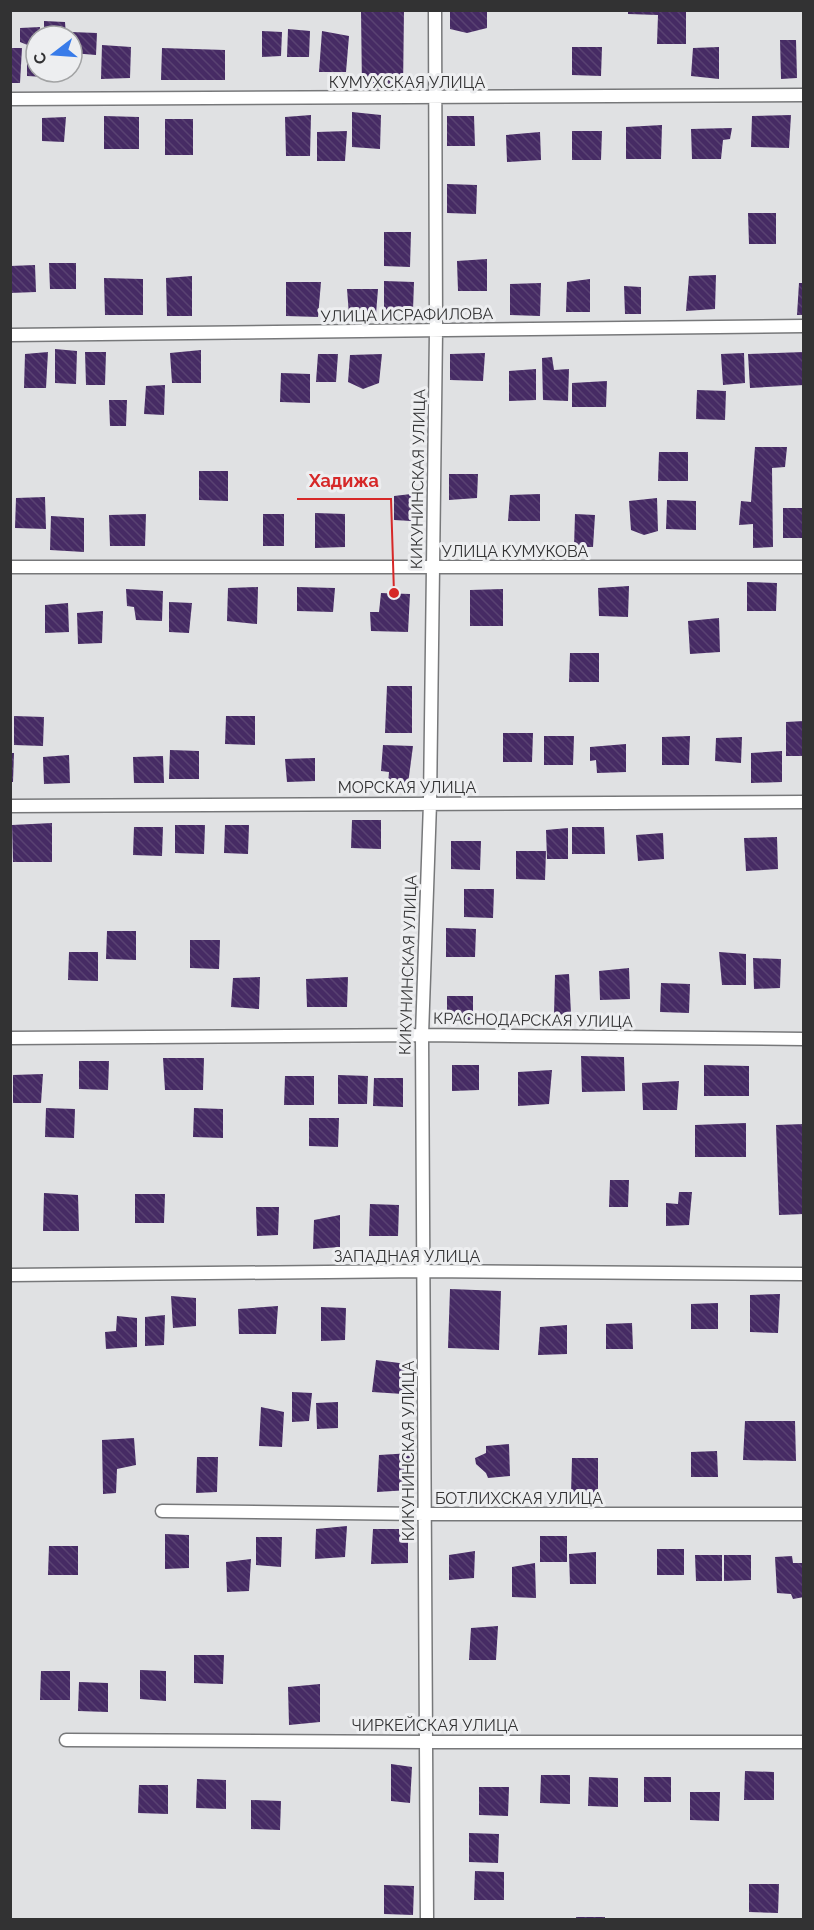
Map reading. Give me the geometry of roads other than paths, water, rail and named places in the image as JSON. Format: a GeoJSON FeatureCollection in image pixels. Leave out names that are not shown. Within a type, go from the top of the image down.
{"type":"FeatureCollection","features":[{"type":"Feature","properties":{"kind":"street","name":"КИКУНИНСКАЯ УЛИЦА"},"geometry":{"type":"LineString","coordinates":[[427,1920],[422,1035],[430,803],[433,568],[436,331],[435,10]]}},
{"type":"Feature","properties":{"kind":"street","name":"КУМУХСКАЯ УЛИЦА"},"geometry":{"type":"LineString","coordinates":[[10,99],[804,95]]}},
{"type":"Feature","properties":{"kind":"street","name":"УЛИЦА ИСРАФИЛОВА"},"geometry":{"type":"LineString","coordinates":[[10,335],[804,326]]}},
{"type":"Feature","properties":{"kind":"street","name":"УЛИЦА КУМУКОВА"},"geometry":{"type":"LineString","coordinates":[[10,567],[804,567]]}},
{"type":"Feature","properties":{"kind":"street","name":"МОРСКАЯ УЛИЦА"},"geometry":{"type":"LineString","coordinates":[[10,806],[804,802]]}},
{"type":"Feature","properties":{"kind":"street","name":"КРАСНОДАРСКАЯ УЛИЦА"},"geometry":{"type":"LineString","coordinates":[[10,1038],[422,1035],[804,1039]]}},
{"type":"Feature","properties":{"kind":"street","name":"ЗАПАДНАЯ УЛИЦА"},"geometry":{"type":"LineString","coordinates":[[10,1275],[423,1271],[804,1274]]}},
{"type":"Feature","properties":{"kind":"street","name":"БОТЛИХСКАЯ УЛИЦА"},"geometry":{"type":"LineString","coordinates":[[162,1511],[425,1515],[804,1514]]}},
{"type":"Feature","properties":{"kind":"street","name":"ЧИРКЕЙСКАЯ УЛИЦА"},"geometry":{"type":"LineString","coordinates":[[66,1740],[804,1742]]}},
{"type":"Feature","properties":{"kind":"place","name":"Хадижа"},"geometry":{"type":"Point","coordinates":[394,593]}}]}
